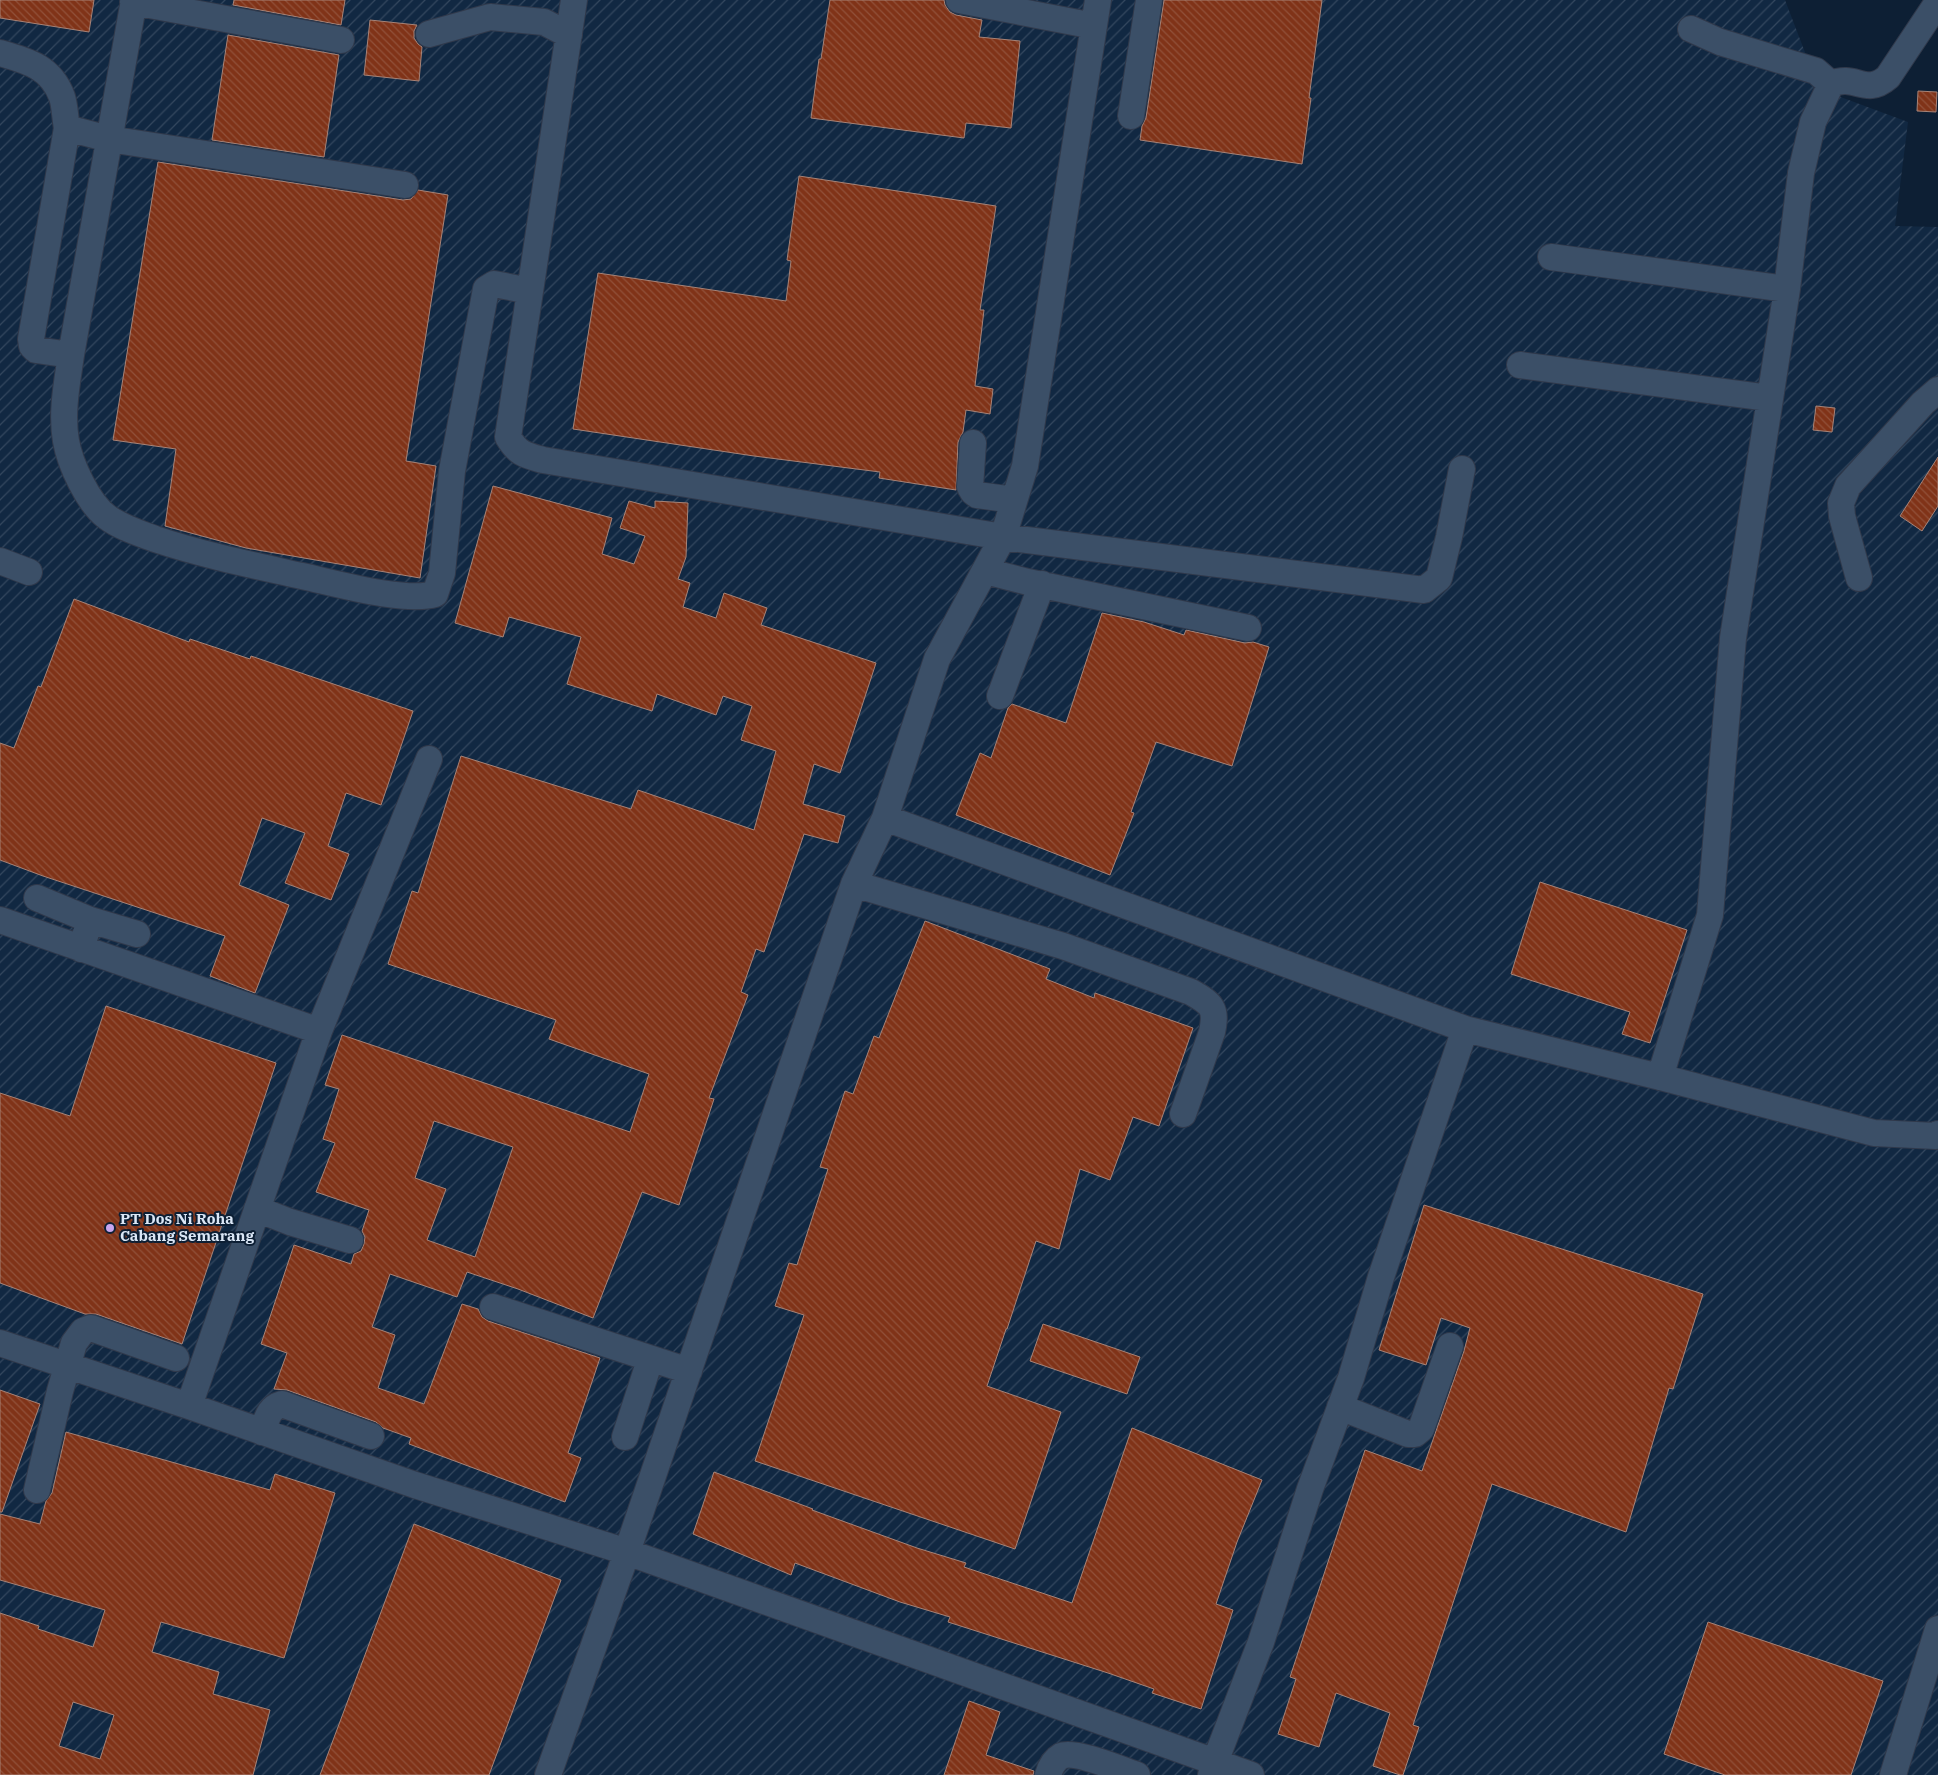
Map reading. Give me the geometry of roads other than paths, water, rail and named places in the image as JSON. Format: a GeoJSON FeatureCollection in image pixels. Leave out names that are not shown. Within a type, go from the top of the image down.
{"type":"FeatureCollection","features":[{"type":"Feature","properties":{"kind":"street"},"geometry":{"type":"LineString","coordinates":[[574,0],[508,437],[514,447],[522,454],[543,460],[1003,537],[1424,590],[1439,578],[1462,468]]}},
{"type":"Feature","properties":{"kind":"street"},"geometry":{"type":"LineString","coordinates":[[959,0],[1094,26]]}},
{"type":"Feature","properties":{"kind":"street"},"geometry":{"type":"LineString","coordinates":[[548,1775],[628,1552],[854,884],[884,818],[937,659],[1003,537],[1025,466],[1098,0]]}},
{"type":"Feature","properties":{"kind":"street"},"geometry":{"type":"LineString","coordinates":[[1131,116],[1149,0]]}},
{"type":"Feature","properties":{"kind":"street"},"geometry":{"type":"LineString","coordinates":[[341,40],[134,1],[71,355],[64,406],[66,441],[75,470],[89,496],[106,517],[133,531],[186,549],[368,590],[414,597],[425,597],[435,594],[442,573],[452,471],[486,289],[494,284],[530,291]]}},
{"type":"Feature","properties":{"kind":"street"},"geometry":{"type":"LineString","coordinates":[[1660,1077],[1710,915],[1733,638],[1787,289],[1801,173],[1813,122],[1831,84],[1838,81],[1850,81],[1871,86],[1879,85],[1888,77],[1938,2]]}},
{"type":"Feature","properties":{"kind":"street"},"geometry":{"type":"LineString","coordinates":[[429,34],[490,17],[544,22],[569,35]]}},
{"type":"Feature","properties":{"kind":"street"},"geometry":{"type":"LineString","coordinates":[[1691,29],[1720,42],[1816,72],[1831,84]]}},
{"type":"Feature","properties":{"kind":"street"},"geometry":{"type":"LineString","coordinates":[[0,53],[23,59],[48,72],[62,97],[67,128],[31,339],[32,346],[36,350],[71,355]]}},
{"type":"Feature","properties":{"kind":"street"},"geometry":{"type":"LineString","coordinates":[[67,128],[109,139],[405,185]]}},
{"type":"Feature","properties":{"kind":"street"},"geometry":{"type":"LineString","coordinates":[[1551,257],[1787,289]]}},
{"type":"Feature","properties":{"kind":"street"},"geometry":{"type":"LineString","coordinates":[[1520,365],[1769,398]]}},
{"type":"Feature","properties":{"kind":"street"},"geometry":{"type":"LineString","coordinates":[[1859,578],[1842,516],[1841,503],[1844,494],[1848,486],[1875,454],[1923,402],[1938,390]]}},
{"type":"Feature","properties":{"kind":"street"},"geometry":{"type":"LineString","coordinates":[[973,443],[970,487],[972,492],[978,495],[1014,500]]}},
{"type":"Feature","properties":{"kind":"street"},"geometry":{"type":"LineString","coordinates":[[0,561],[29,572]]}},
{"type":"Feature","properties":{"kind":"street"},"geometry":{"type":"LineString","coordinates":[[985,571],[1248,628]]}},
{"type":"Feature","properties":{"kind":"street"},"geometry":{"type":"LineString","coordinates":[[1000,696],[1042,584]]}},
{"type":"Feature","properties":{"kind":"street"},"geometry":{"type":"LineString","coordinates":[[189,1406],[319,1031],[429,760]]}},
{"type":"Feature","properties":{"kind":"street"},"geometry":{"type":"LineString","coordinates":[[884,818],[1465,1029],[1874,1132],[1936,1136],[1938,1134]]}},
{"type":"Feature","properties":{"kind":"street"},"geometry":{"type":"LineString","coordinates":[[854,884],[1063,946],[1203,998],[1212,1006],[1215,1018],[1212,1032],[1182,1114]]}},
{"type":"Feature","properties":{"kind":"street"},"geometry":{"type":"LineString","coordinates":[[37,898],[90,920],[138,934]]}},
{"type":"Feature","properties":{"kind":"street"},"geometry":{"type":"LineString","coordinates":[[0,920],[319,1031]]}},
{"type":"Feature","properties":{"kind":"street"},"geometry":{"type":"LineString","coordinates":[[82,949],[90,920]]}},
{"type":"Feature","properties":{"kind":"street"},"geometry":{"type":"LineString","coordinates":[[1212,1768],[1260,1642],[1310,1489],[1350,1378],[1381,1277],[1465,1029]]}},
{"type":"Feature","properties":{"kind":"street"},"geometry":{"type":"LineString","coordinates":[[257,1210],[350,1240]]}},
{"type":"Feature","properties":{"kind":"street"},"geometry":{"type":"LineString","coordinates":[[493,1307],[650,1360],[689,1371]]}},
{"type":"Feature","properties":{"kind":"street"},"geometry":{"type":"LineString","coordinates":[[37,1490],[74,1343],[83,1331],[91,1328],[176,1358]]}},
{"type":"Feature","properties":{"kind":"street"},"geometry":{"type":"LineString","coordinates":[[0,1343],[189,1406],[415,1485],[628,1552],[1212,1768],[1251,1775]]}},
{"type":"Feature","properties":{"kind":"street"},"geometry":{"type":"LineString","coordinates":[[1340,1407],[1408,1434],[1415,1434],[1421,1429],[1450,1346]]}},
{"type":"Feature","properties":{"kind":"street"},"geometry":{"type":"LineString","coordinates":[[625,1437],[650,1360]]}},
{"type":"Feature","properties":{"kind":"street"},"geometry":{"type":"LineString","coordinates":[[262,1432],[270,1412],[274,1407],[282,1404],[371,1436]]}},
{"type":"Feature","properties":{"kind":"street"},"geometry":{"type":"LineString","coordinates":[[1893,1775],[1938,1628]]}},
{"type":"Feature","properties":{"kind":"street"},"geometry":{"type":"LineString","coordinates":[[1048,1775],[1051,1766],[1061,1756],[1074,1755],[1137,1775]]}},
{"type":"Feature","properties":{"kind":"place","name":"PT Dos Ni Roha Cabang Semarang"},"geometry":{"type":"Point","coordinates":[110,1228]}}]}
